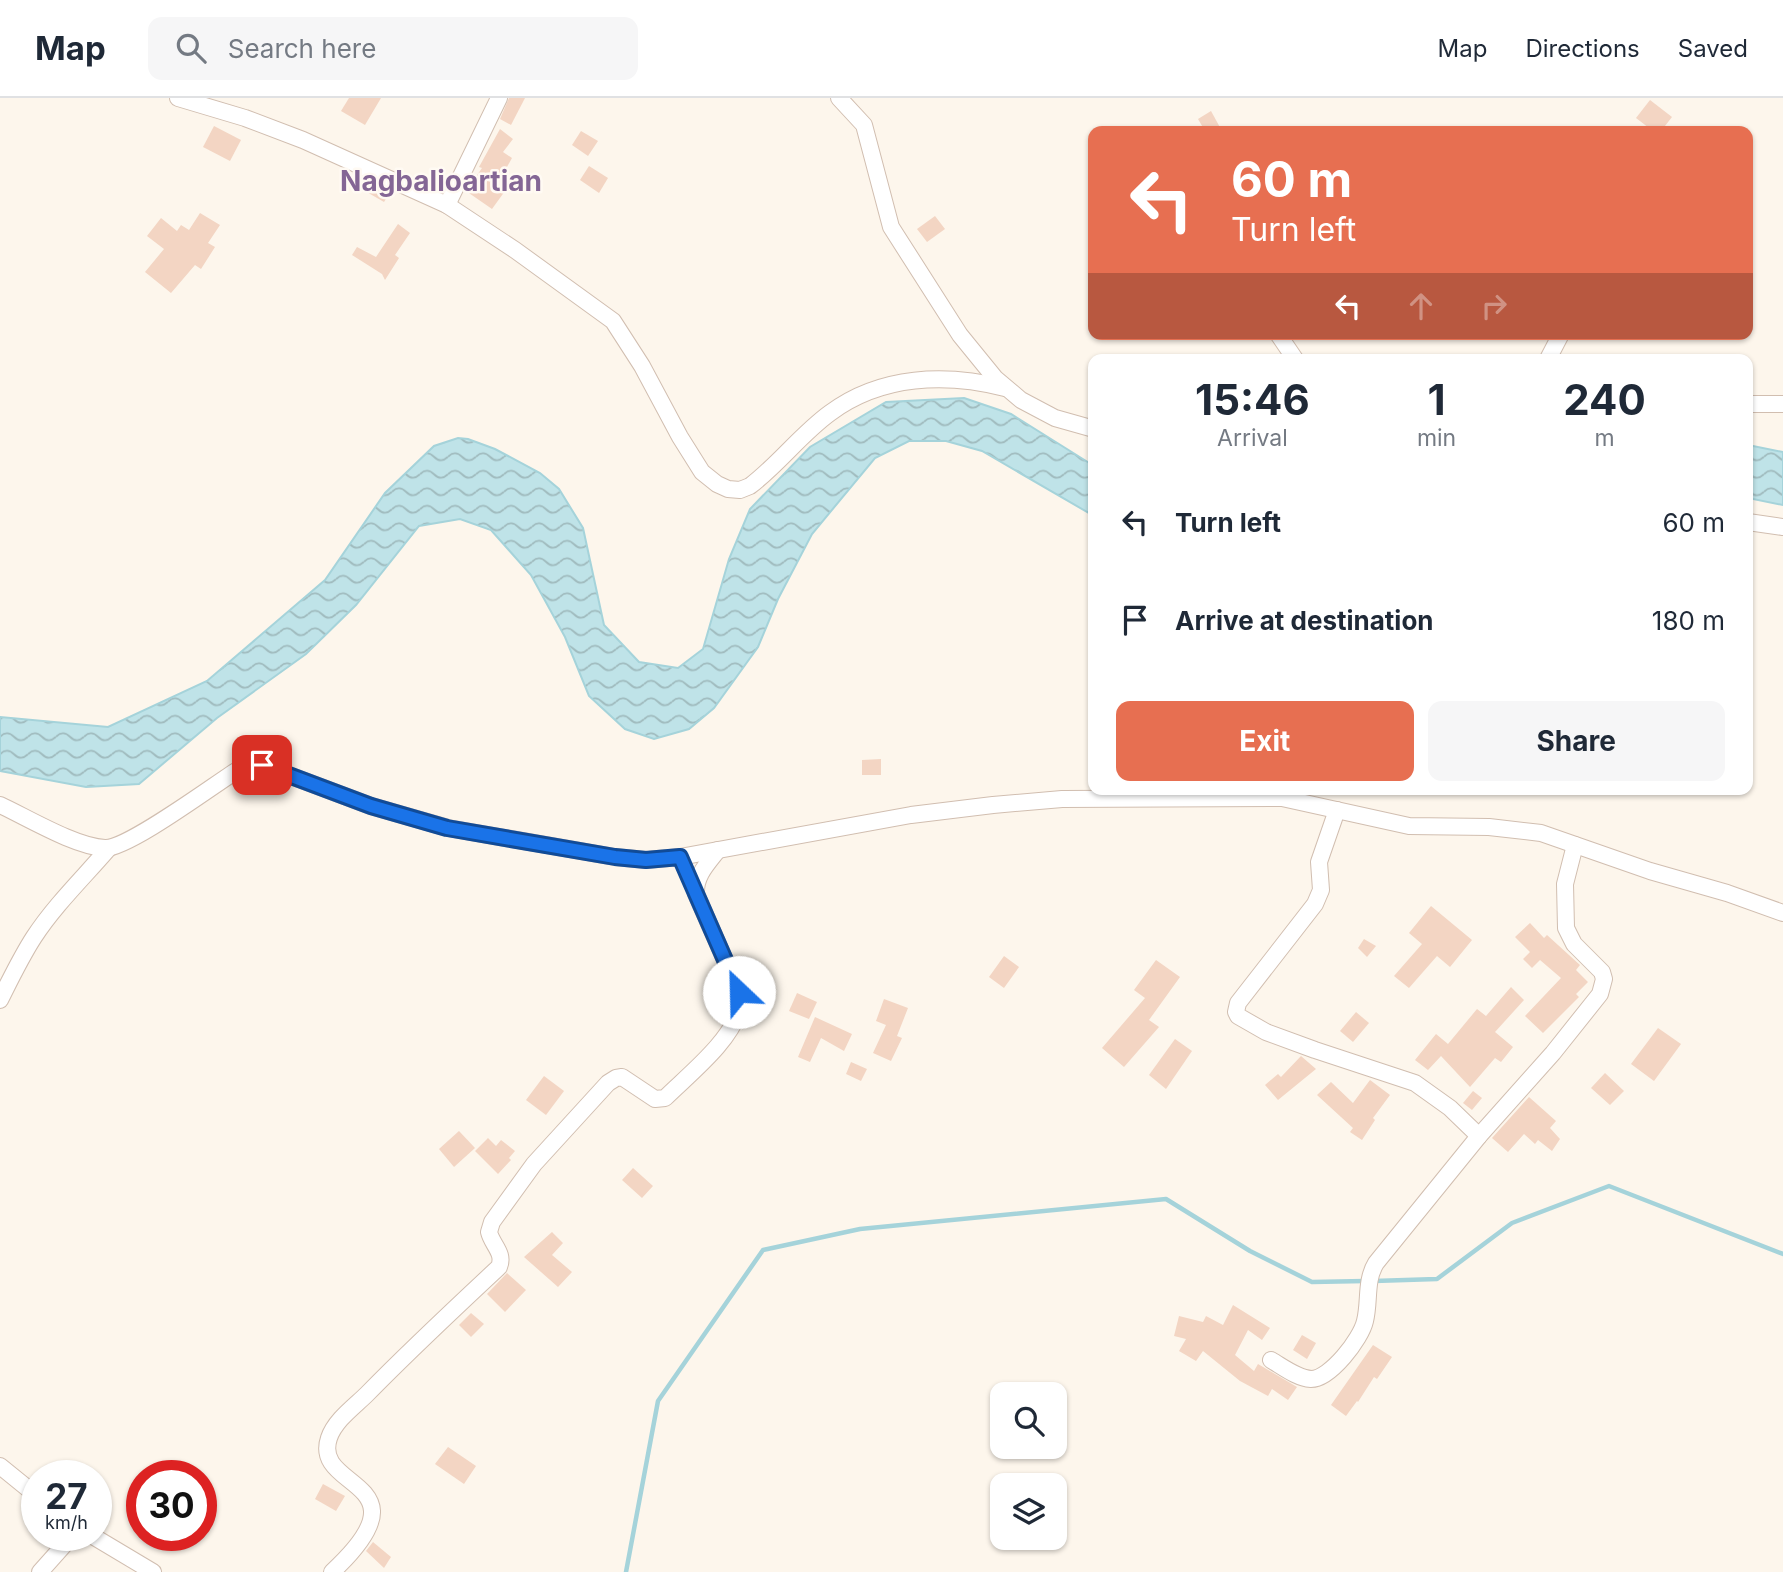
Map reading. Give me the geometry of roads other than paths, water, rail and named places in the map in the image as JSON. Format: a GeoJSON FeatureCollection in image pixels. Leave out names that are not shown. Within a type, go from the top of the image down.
{"type":"FeatureCollection","features":[{"type":"Feature","properties":{"kind":"street"},"geometry":{"type":"LineString","coordinates":[[178,98],[245,118],[303,140],[446,205],[516,250],[613,321],[642,366],[702,472],[716,484],[728,489],[740,490],[750,486],[829,413],[861,394],[890,384],[946,379],[1006,388]]}},
{"type":"Feature","properties":{"kind":"street"},"geometry":{"type":"LineString","coordinates":[[446,205],[499,98]]}},
{"type":"Feature","properties":{"kind":"street"},"geometry":{"type":"LineString","coordinates":[[839,98],[864,125],[891,227],[960,335],[995,378],[1021,400],[1055,418],[1088,427]]}},
{"type":"Feature","properties":{"kind":"street"},"geometry":{"type":"LineString","coordinates":[[1753,404],[1783,404]]}},
{"type":"Feature","properties":{"kind":"street"},"geometry":{"type":"LineString","coordinates":[[1753,523],[1783,527]]}},
{"type":"Feature","properties":{"kind":"street"},"geometry":{"type":"LineString","coordinates":[[0,1000],[35,936],[108,849],[137,835],[239,769],[251,765],[262,765],[371,806],[447,828],[646,860],[680,857],[912,815],[993,805],[1163,795]]}},
{"type":"Feature","properties":{"kind":"street"},"geometry":{"type":"LineString","coordinates":[[1235,795],[1282,798],[1409,826],[1518,829],[1541,833],[1783,913]]}},
{"type":"Feature","properties":{"kind":"street"},"geometry":{"type":"LineString","coordinates":[[0,805],[71,838],[108,849]]}},
{"type":"Feature","properties":{"kind":"street"},"geometry":{"type":"LineString","coordinates":[[1337,810],[1319,862],[1319,897],[1238,1003],[1236,1012],[1238,1016],[1266,1032],[1415,1083],[1441,1100],[1479,1136]]}},
{"type":"Feature","properties":{"kind":"street"},"geometry":{"type":"LineString","coordinates":[[1271,1360],[1301,1377],[1311,1379],[1325,1374],[1335,1366],[1353,1345],[1365,1325],[1370,1276],[1376,1263],[1479,1136],[1595,1002],[1604,987],[1602,972],[1574,944],[1566,928],[1565,884],[1575,845]]}},
{"type":"Feature","properties":{"kind":"street"},"geometry":{"type":"LineString","coordinates":[[696,894],[701,872],[718,850]]}},
{"type":"Feature","properties":{"kind":"street"},"geometry":{"type":"LineString","coordinates":[[332,1572],[365,1536],[373,1510],[368,1497],[342,1475],[328,1454],[327,1446],[335,1426],[499,1267],[500,1252],[489,1231],[492,1222],[534,1164],[608,1083],[615,1077],[622,1077],[655,1099],[665,1098],[722,1040],[734,1023],[740,1007],[739,992],[680,857]]}},
{"type":"Feature","properties":{"kind":"street"},"geometry":{"type":"LineString","coordinates":[[0,1466],[21,1483]]}},
{"type":"Feature","properties":{"kind":"street"},"geometry":{"type":"LineString","coordinates":[[112,1548],[153,1572]]}},
{"type":"Feature","properties":{"kind":"street"},"geometry":{"type":"LineString","coordinates":[[40,1572],[59,1551]]}},
{"type":"Feature","properties":{"kind":"water"},"geometry":{"type":"Polygon","coordinates":[[[964,398],[1011,414],[1088,462],[1088,513],[982,451],[946,441],[909,441],[875,458],[812,534],[778,599],[758,647],[714,708],[689,729],[654,739],[625,729],[589,696],[565,637],[531,575],[491,530],[460,519],[419,526],[356,605],[306,654],[217,718],[139,784],[86,787],[0,771],[0,717],[108,727],[207,681],[325,580],[385,493],[434,446],[458,438],[495,449],[540,473],[559,489],[583,528],[604,625],[639,662],[678,668],[703,649],[729,559],[750,509],[810,447],[886,402],[964,398]]]}},
{"type":"Feature","properties":{"kind":"water"},"geometry":{"type":"Polygon","coordinates":[[[1753,446],[1783,452],[1783,505],[1753,499],[1753,446]]]}},
{"type":"Feature","properties":{"kind":"waterway"},"geometry":{"type":"LineString","coordinates":[[1374,1281],[1437,1279],[1512,1223],[1609,1186],[1783,1254]]}},
{"type":"Feature","properties":{"kind":"waterway"},"geometry":{"type":"LineString","coordinates":[[626,1572],[658,1401],[763,1250],[860,1229],[1166,1199],[1250,1251],[1312,1282],[1365,1281]]}},
{"type":"Feature","properties":{"kind":"district","name":"Nagbalioartian"},"geometry":{"type":"Point","coordinates":[441,181]}}]}
